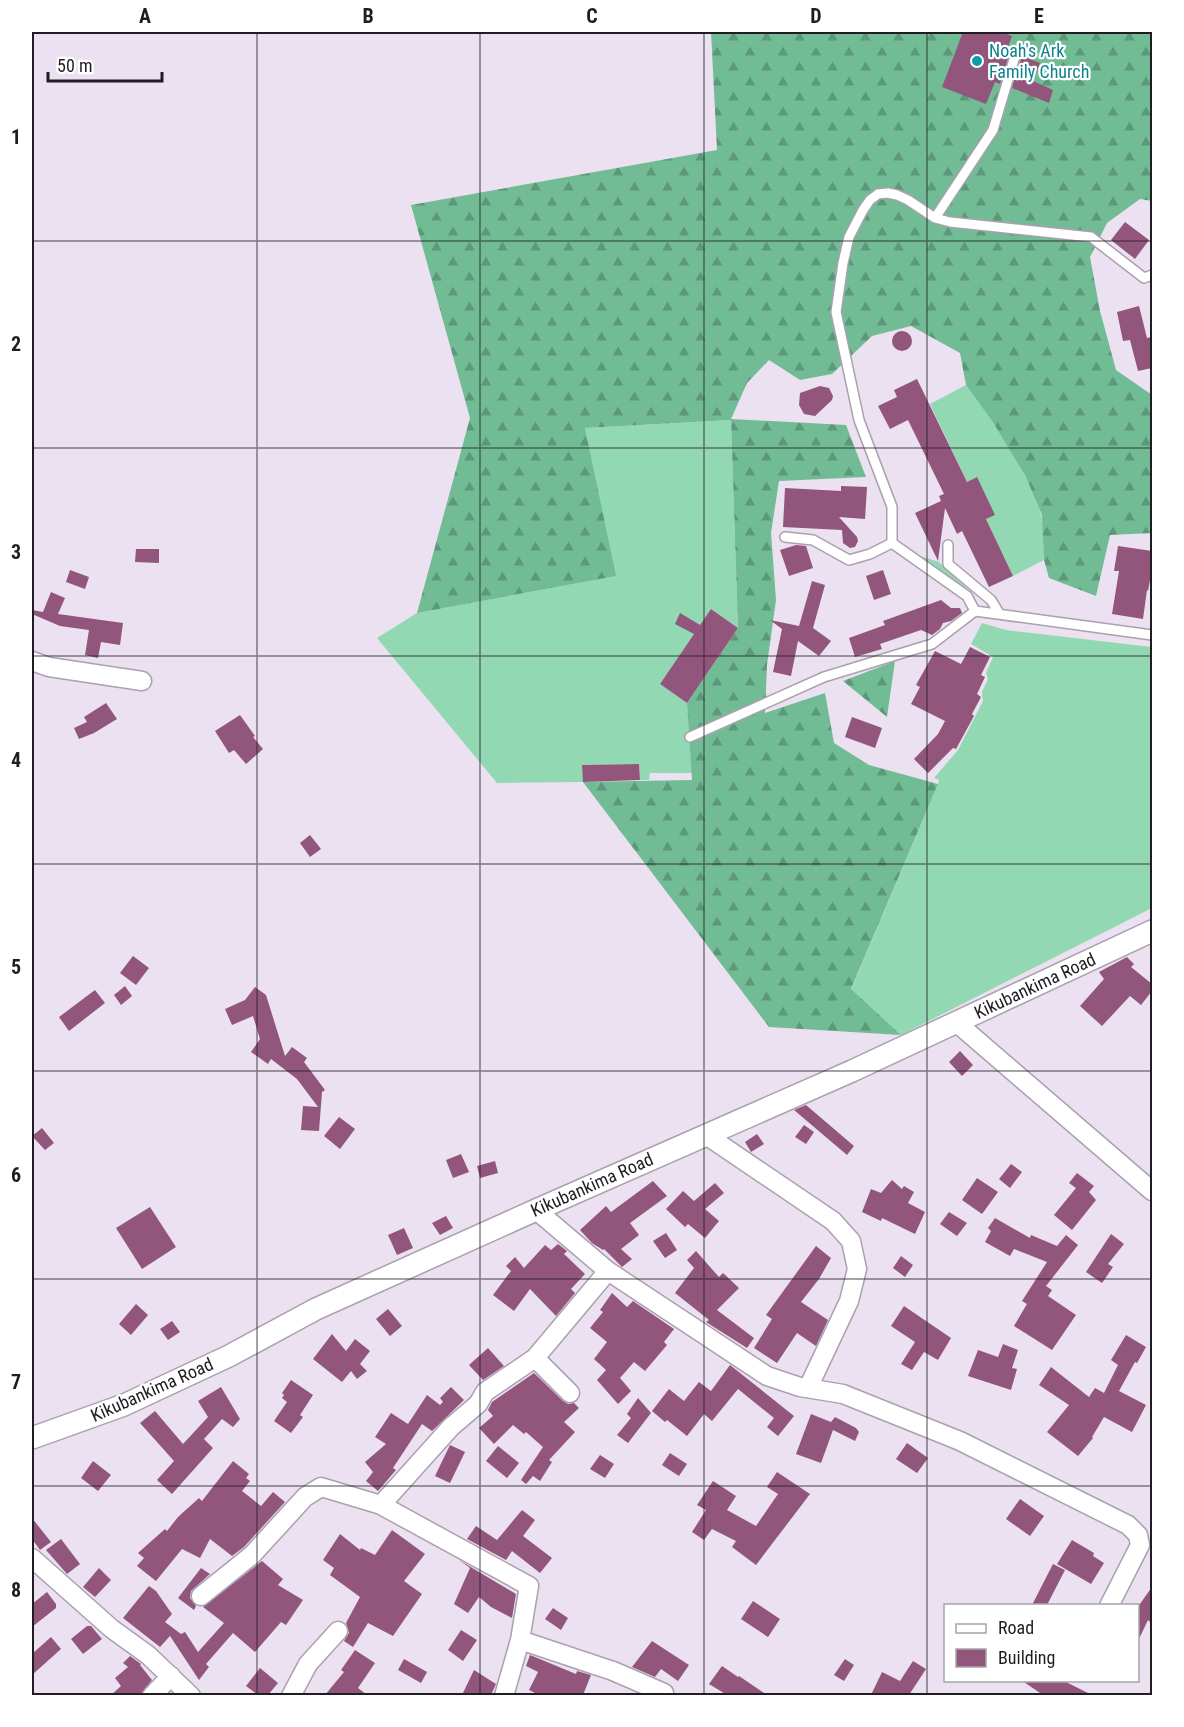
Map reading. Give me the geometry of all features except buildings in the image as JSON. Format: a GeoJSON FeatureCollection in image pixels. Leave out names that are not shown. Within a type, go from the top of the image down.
{"type":"FeatureCollection","features":[{"type":"Feature","properties":{"kind":"street"},"geometry":{"type":"LineString","coordinates":[[32,661],[49,667],[142,681]]}},
{"type":"Feature","properties":{"kind":"street","name":"Kikubankima Road"},"geometry":{"type":"LineString","coordinates":[[32,1438],[124,1405],[229,1356],[316,1310],[957,1023],[1152,931]]}},
{"type":"Feature","properties":{"kind":"street"},"geometry":{"type":"LineString","coordinates":[[957,1023],[1152,1191]]}},
{"type":"Feature","properties":{"kind":"street"},"geometry":{"type":"LineString","coordinates":[[706,1135],[832,1221],[851,1241],[857,1269],[849,1301],[808,1388]]}},
{"type":"Feature","properties":{"kind":"street"},"geometry":{"type":"LineString","coordinates":[[536,1210],[608,1271],[767,1376],[808,1388],[843,1394],[960,1441],[1128,1525],[1138,1535],[1140,1545],[1110,1604]]}},
{"type":"Feature","properties":{"kind":"street"},"geometry":{"type":"LineString","coordinates":[[381,1505],[451,1427],[478,1404],[485,1392],[535,1358],[608,1271]]}},
{"type":"Feature","properties":{"kind":"street"},"geometry":{"type":"LineString","coordinates":[[535,1358],[570,1393]]}},
{"type":"Feature","properties":{"kind":"street"},"geometry":{"type":"LineString","coordinates":[[201,1596],[252,1555],[305,1497],[321,1487],[381,1505],[529,1586],[520,1640],[504,1695]]}},
{"type":"Feature","properties":{"kind":"street"},"geometry":{"type":"LineString","coordinates":[[32,1558],[112,1629],[148,1655],[191,1695]]}},
{"type":"Feature","properties":{"kind":"street"},"geometry":{"type":"LineString","coordinates":[[291,1695],[308,1664],[338,1631]]}},
{"type":"Feature","properties":{"kind":"street"},"geometry":{"type":"LineString","coordinates":[[520,1640],[613,1671],[664,1693]]}},
{"type":"Feature","properties":{"kind":"street"},"geometry":{"type":"LineString","coordinates":[[153,1695],[171,1676]]}},
{"type":"Feature","properties":{"kind":"lane"},"geometry":{"type":"LineString","coordinates":[[935,218],[993,130],[1015,56]]}},
{"type":"Feature","properties":{"kind":"lane"},"geometry":{"type":"LineString","coordinates":[[892,543],[892,507],[859,420],[836,312],[849,237],[870,200],[879,194],[888,193],[908,200],[935,218],[950,222],[1091,237],[1144,278],[1152,275]]}},
{"type":"Feature","properties":{"kind":"lane"},"geometry":{"type":"LineString","coordinates":[[785,537],[813,540],[849,560],[870,554],[892,543]]}},
{"type":"Feature","properties":{"kind":"lane"},"geometry":{"type":"LineString","coordinates":[[892,543],[967,596],[975,611]]}},
{"type":"Feature","properties":{"kind":"lane"},"geometry":{"type":"LineString","coordinates":[[948,545],[948,564],[991,600],[999,613]]}},
{"type":"Feature","properties":{"kind":"lane"},"geometry":{"type":"LineString","coordinates":[[690,737],[825,677],[932,644],[975,611],[1152,635]]}},
{"type":"Feature","properties":{"kind":"green space"},"geometry":{"type":"Polygon","coordinates":[[[711,32],[1152,32],[1152,201],[1140,199],[1107,223],[1090,257],[1100,311],[1116,370],[1152,395],[1152,533],[1110,535],[1096,596],[1049,578],[1044,560],[1042,515],[1025,475],[994,424],[966,385],[960,353],[911,326],[872,336],[832,374],[800,380],[769,360],[747,383],[731,419],[846,425],[866,477],[779,481],[771,533],[776,600],[767,665],[765,713],[825,693],[834,743],[869,765],[938,784],[851,989],[901,1035],[769,1027],[583,782],[692,780],[687,703],[738,628],[731,420],[585,428],[616,576],[417,613],[470,418],[411,205],[717,150],[711,32]]]}},
{"type":"Feature","properties":{"kind":"green space"},"geometry":{"type":"Polygon","coordinates":[[[966,385],[1018,463],[1041,514],[1044,560],[1013,576],[986,519],[994,515],[976,478],[967,482],[930,404],[966,385]]]}},
{"type":"Feature","properties":{"kind":"green space"},"geometry":{"type":"Polygon","coordinates":[[[731,420],[738,628],[711,609],[660,684],[687,703],[692,773],[650,773],[649,780],[640,780],[639,764],[583,765],[583,782],[497,783],[377,638],[417,613],[615,576],[585,428],[731,420]]]}},
{"type":"Feature","properties":{"kind":"green space"},"geometry":{"type":"Polygon","coordinates":[[[914,554],[939,562],[976,597],[914,554]]]}},
{"type":"Feature","properties":{"kind":"green space"},"geometry":{"type":"Polygon","coordinates":[[[982,623],[1006,630],[1152,647],[1152,908],[901,1035],[851,990],[938,784],[939,780],[934,778],[958,750],[983,701],[982,692],[988,679],[986,673],[993,657],[971,644],[982,623]]]}},
{"type":"Feature","properties":{"kind":"green space"},"geometry":{"type":"Polygon","coordinates":[[[895,661],[887,717],[843,681],[895,661]]]}},
{"type":"Feature","properties":{"kind":"place","name":"Noah's Ark Family Church"},"geometry":{"type":"Point","coordinates":[977,61]}}]}
